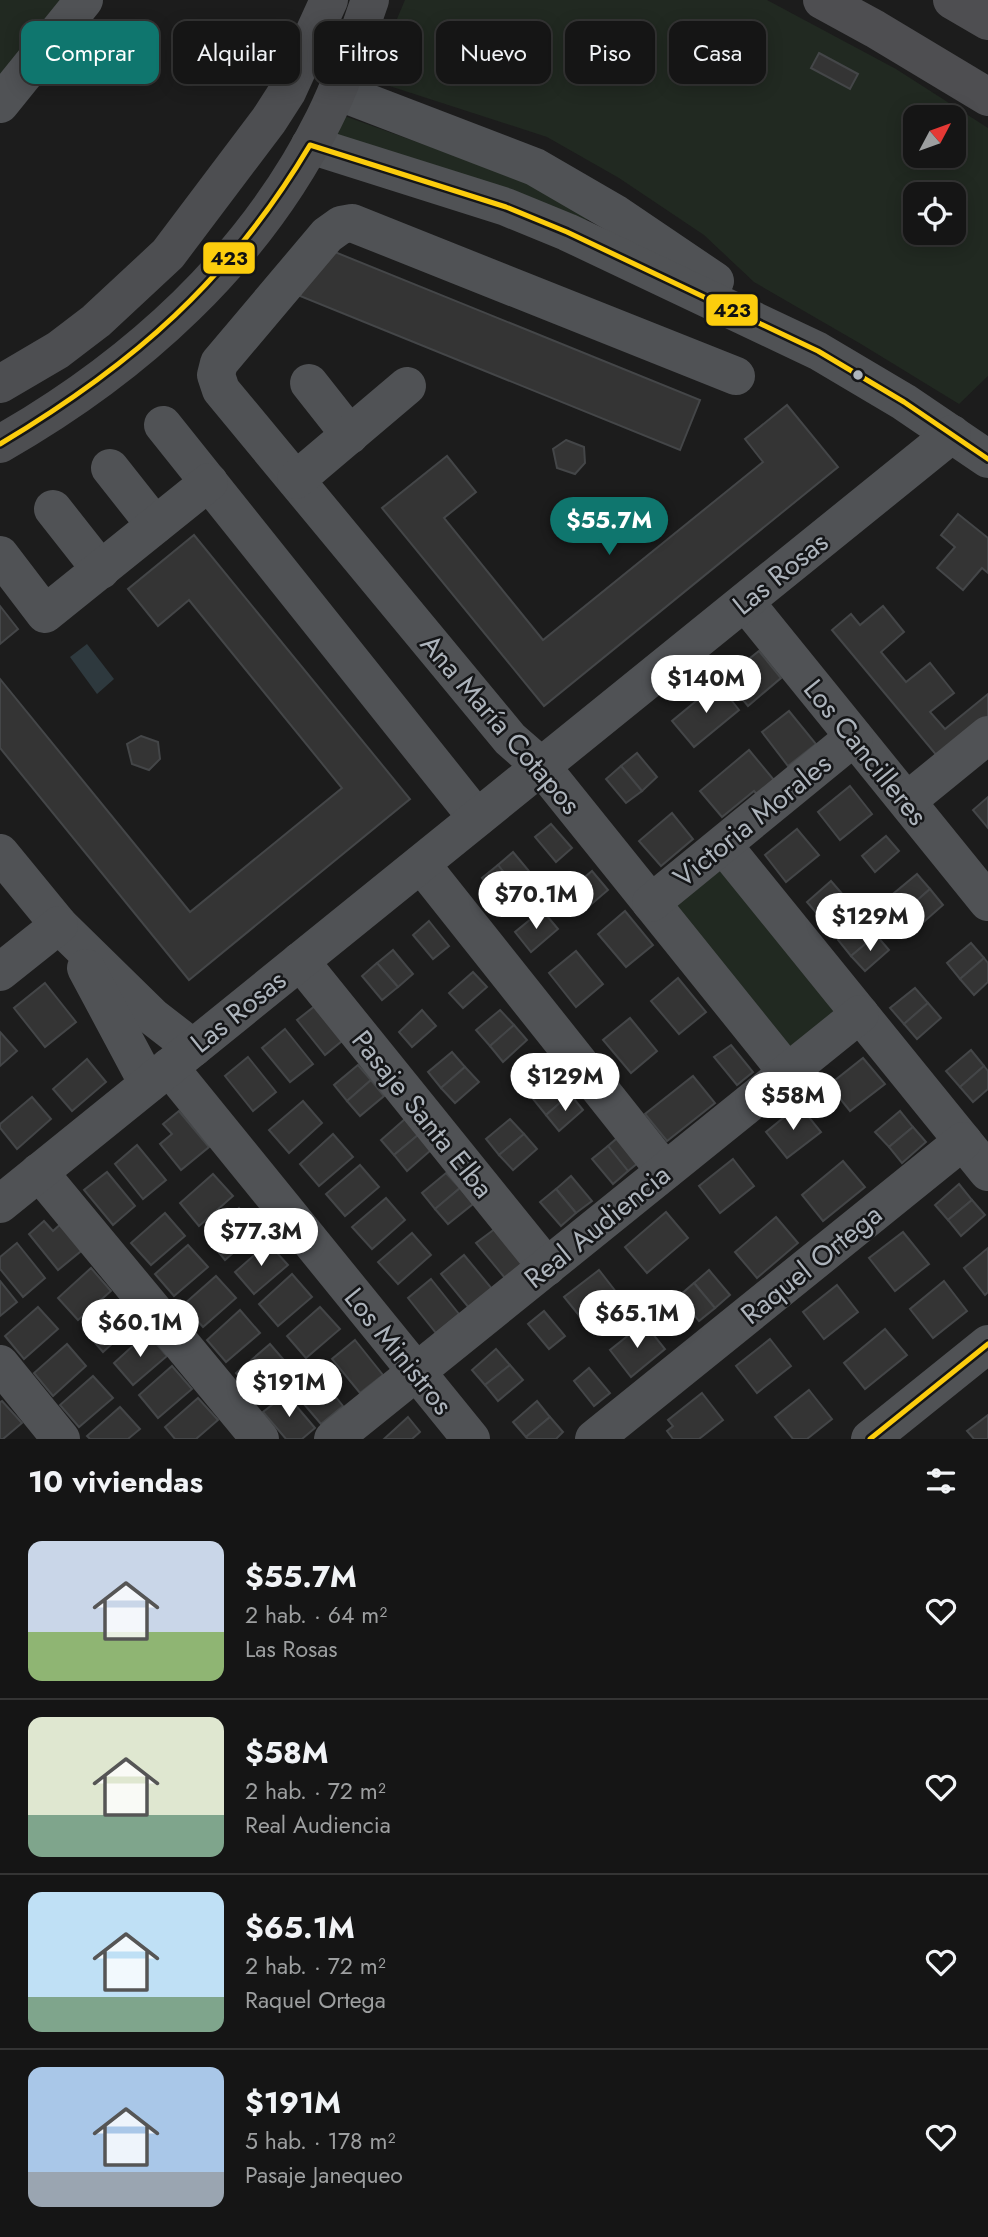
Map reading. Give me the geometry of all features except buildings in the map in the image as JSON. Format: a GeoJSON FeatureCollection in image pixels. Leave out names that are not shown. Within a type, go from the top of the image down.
{"type":"FeatureCollection","features":[{"type":"Feature","properties":{"kind":"highway"},"geometry":{"type":"LineString","coordinates":[[822,0],[988,97]]}},
{"type":"Feature","properties":{"kind":"highway"},"geometry":{"type":"LineString","coordinates":[[952,0],[988,21]]}},
{"type":"Feature","properties":{"kind":"main road"},"geometry":{"type":"LineString","coordinates":[[0,384],[58,350],[96,320],[168,254],[287,92],[330,0]]}},
{"type":"Feature","properties":{"kind":"main road"},"geometry":{"type":"LineString","coordinates":[[0,444],[87,390],[190,303],[250,237],[310,145],[337,91],[370,0]]}},
{"type":"Feature","properties":{"kind":"main road"},"geometry":{"type":"LineString","coordinates":[[269,120],[337,91]]}},
{"type":"Feature","properties":{"kind":"street"},"geometry":{"type":"LineString","coordinates":[[0,104],[84,0]]}},
{"type":"Feature","properties":{"kind":"street"},"geometry":{"type":"LineString","coordinates":[[337,91],[535,167],[571,186],[730,292],[783,332]]}},
{"type":"Feature","properties":{"kind":"street"},"geometry":{"type":"LineString","coordinates":[[310,145],[506,207],[567,232],[783,332],[853,370],[988,459]]}},
{"type":"Feature","properties":{"kind":"street","name":"Ana María Cotapos"},"geometry":{"type":"LineString","coordinates":[[737,376],[352,223],[341,225],[327,235],[219,363],[216,375],[221,390],[510,739],[541,766],[787,1072]]}},
{"type":"Feature","properties":{"kind":"street"},"geometry":{"type":"LineString","coordinates":[[309,383],[350,435]]}},
{"type":"Feature","properties":{"kind":"street"},"geometry":{"type":"LineString","coordinates":[[296,480],[407,386]]}},
{"type":"Feature","properties":{"kind":"street"},"geometry":{"type":"LineString","coordinates":[[163,425],[477,818]]}},
{"type":"Feature","properties":{"kind":"street","name":"Las Rosas"},"geometry":{"type":"LineString","coordinates":[[0,1204],[952,434]]}},
{"type":"Feature","properties":{"kind":"street"},"geometry":{"type":"LineString","coordinates":[[110,468],[155,525]]}},
{"type":"Feature","properties":{"kind":"street"},"geometry":{"type":"LineString","coordinates":[[0,555],[45,614],[209,482]]}},
{"type":"Feature","properties":{"kind":"street"},"geometry":{"type":"LineString","coordinates":[[52,509],[101,570]]}},
{"type":"Feature","properties":{"kind":"street","name":"Los Cancilleres"},"geometry":{"type":"LineString","coordinates":[[745,601],[988,902]]}},
{"type":"Feature","properties":{"kind":"street"},"geometry":{"type":"LineString","coordinates":[[907,801],[988,735]]}},
{"type":"Feature","properties":{"kind":"street","name":"Victoria Morales"},"geometry":{"type":"LineString","coordinates":[[651,903],[854,737]]}},
{"type":"Feature","properties":{"kind":"street"},"geometry":{"type":"LineString","coordinates":[[723,845],[988,1172]]}},
{"type":"Feature","properties":{"kind":"street","name":"Los Ministros"},"geometry":{"type":"LineString","coordinates":[[0,853],[59,925],[153,1017],[170,1066]]}},
{"type":"Feature","properties":{"kind":"street"},"geometry":{"type":"LineString","coordinates":[[421,864],[665,1171]]}},
{"type":"Feature","properties":{"kind":"street"},"geometry":{"type":"LineString","coordinates":[[0,972],[59,925]]}},
{"type":"Feature","properties":{"kind":"street","name":"Los Ministros"},"geometry":{"type":"LineString","coordinates":[[59,925],[96,984],[170,1066],[471,1439]]}},
{"type":"Feature","properties":{"kind":"street","name":"Pasaje Santa Elba"},"geometry":{"type":"LineString","coordinates":[[300,961],[547,1266]]}},
{"type":"Feature","properties":{"kind":"street","name":"Real Audiencia"},"geometry":{"type":"LineString","coordinates":[[333,1439],[860,1014]]}},
{"type":"Feature","properties":{"kind":"street","name":"Raquel Ortega"},"geometry":{"type":"LineString","coordinates":[[594,1439],[962,1141]]}},
{"type":"Feature","properties":{"kind":"street"},"geometry":{"type":"LineString","coordinates":[[39,1172],[260,1439]]}},
{"type":"Feature","properties":{"kind":"street"},"geometry":{"type":"LineString","coordinates":[[870,1439],[988,1344]]}},
{"type":"Feature","properties":{"kind":"street"},"geometry":{"type":"LineString","coordinates":[[0,1364],[61,1439]]}},
{"type":"Feature","properties":{"kind":"shaded area"},"geometry":{"type":"Polygon","coordinates":[[[0,0],[62,0],[45,21],[21,21],[21,51],[0,77],[0,0]]]}},
{"type":"Feature","properties":{"kind":"shaded area"},"geometry":{"type":"Polygon","coordinates":[[[405,0],[767,0],[896,69],[952,105],[903,105],[903,168],[966,168],[966,114],[988,128],[988,376],[959,404],[754,282],[704,235],[619,178],[547,137],[383,84],[422,84],[422,21],[396,21],[405,0]]]}},
{"type":"Feature","properties":{"kind":"shaded area"},"geometry":{"type":"Polygon","coordinates":[[[336,113],[537,185],[590,217],[573,231],[327,140],[336,113]]]}},
{"type":"Feature","properties":{"kind":"shaded area"},"geometry":{"type":"Polygon","coordinates":[[[87,644],[114,679],[97,694],[70,657],[87,644]]]}},
{"type":"Feature","properties":{"kind":"shaded area"},"geometry":{"type":"Polygon","coordinates":[[[719,868],[842,1017],[793,1058],[670,908],[719,868]]]}},
{"type":"Feature","properties":{"kind":"transit line","name":"423"},"geometry":{"type":"LineString","coordinates":[[0,444],[94,383],[175,316],[246,238],[279,194],[310,145],[506,207],[567,232],[818,351],[904,402],[988,459]]}},
{"type":"Feature","properties":{"kind":"transit line","name":"423"},"geometry":{"type":"LineString","coordinates":[[870,1439],[988,1344]]}}]}
